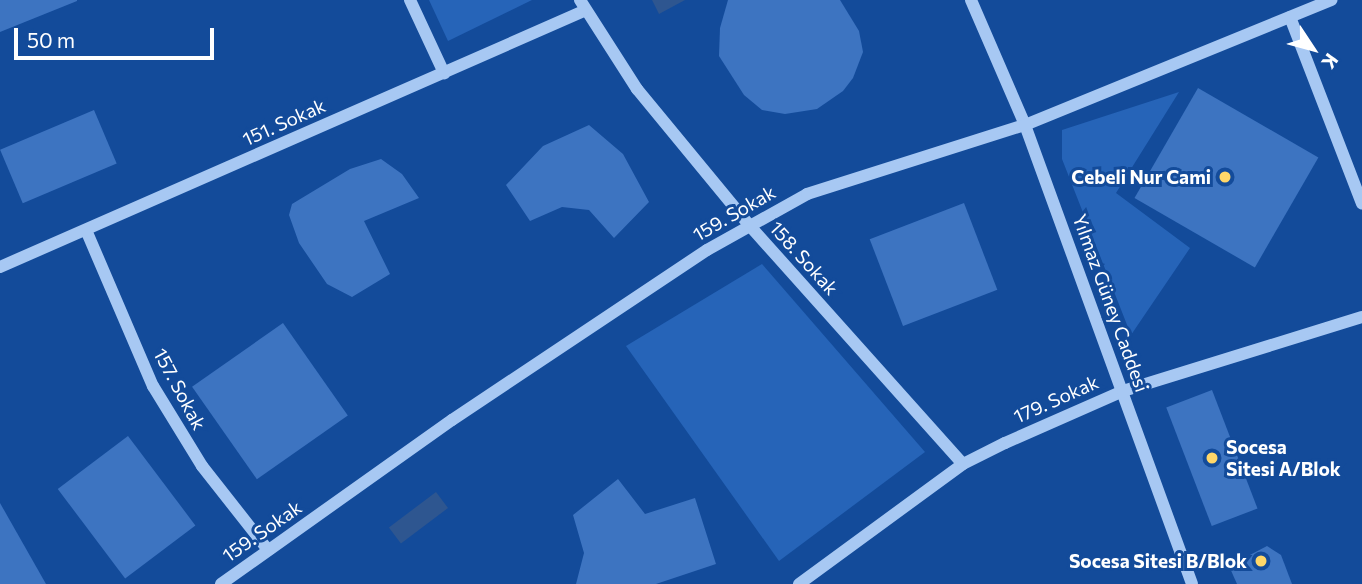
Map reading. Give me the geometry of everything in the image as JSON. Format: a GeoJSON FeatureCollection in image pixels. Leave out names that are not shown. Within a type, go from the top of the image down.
{"type":"FeatureCollection","features":[{"type":"Feature","properties":{"kind":"street"},"geometry":{"type":"LineString","coordinates":[[410,0],[444,73]]}},
{"type":"Feature","properties":{"kind":"street","name":"Yılmaz Güney Caddesi"},"geometry":{"type":"LineString","coordinates":[[971,0],[1025,125],[1192,584]]}},
{"type":"Feature","properties":{"kind":"street","name":"159. Sokak"},"geometry":{"type":"LineString","coordinates":[[220,584],[452,420],[750,226],[807,194],[1025,125],[1331,0]]}},
{"type":"Feature","properties":{"kind":"street","name":"151. Sokak"},"geometry":{"type":"LineString","coordinates":[[0,267],[444,73],[582,6]]}},
{"type":"Feature","properties":{"kind":"street","name":"158. Sokak"},"geometry":{"type":"LineString","coordinates":[[582,6],[637,89],[750,226],[963,464]]}},
{"type":"Feature","properties":{"kind":"street"},"geometry":{"type":"LineString","coordinates":[[1290,17],[1362,205]]}},
{"type":"Feature","properties":{"kind":"street","name":"157. Sokak"},"geometry":{"type":"LineString","coordinates":[[86,230],[153,386],[202,467],[268,550]]}},
{"type":"Feature","properties":{"kind":"street","name":"179. Sokak"},"geometry":{"type":"LineString","coordinates":[[799,584],[963,464],[1123,391],[1362,317]]}},
{"type":"Feature","properties":{"kind":"shaded area"},"geometry":{"type":"Polygon","coordinates":[[[429,0],[532,0],[448,41],[429,0]]]}},
{"type":"Feature","properties":{"kind":"shaded area"},"geometry":{"type":"Polygon","coordinates":[[[652,0],[685,0],[659,14],[652,0]]]}},
{"type":"Feature","properties":{"kind":"shaded area"},"geometry":{"type":"Polygon","coordinates":[[[1179,92],[1116,193],[1190,248],[1131,335],[1062,159],[1062,130],[1179,92]]]}},
{"type":"Feature","properties":{"kind":"shaded area"},"geometry":{"type":"Polygon","coordinates":[[[762,264],[925,452],[779,561],[626,346],[762,264]]]}},
{"type":"Feature","properties":{"kind":"shaded area"},"geometry":{"type":"Polygon","coordinates":[[[436,492],[448,508],[401,543],[389,528],[436,492]]]}},
{"type":"Feature","properties":{"kind":"building"},"geometry":{"type":"Polygon","coordinates":[[[0,0],[77,0],[77,1],[0,32],[0,0]]]}},
{"type":"Feature","properties":{"kind":"building"},"geometry":{"type":"Polygon","coordinates":[[[728,0],[840,0],[859,31],[863,52],[853,78],[843,91],[817,109],[785,114],[762,110],[744,95],[719,56],[720,28],[728,0]]]}},
{"type":"Feature","properties":{"kind":"building","name":"Cebeli Nur Cami"},"geometry":{"type":"Polygon","coordinates":[[[1198,88],[1318,158],[1255,267],[1134,198],[1198,88]]]}},
{"type":"Feature","properties":{"kind":"building"},"geometry":{"type":"Polygon","coordinates":[[[94,110],[117,163],[23,203],[0,150],[94,110]]]}},
{"type":"Feature","properties":{"kind":"building"},"geometry":{"type":"Polygon","coordinates":[[[589,125],[623,154],[649,202],[614,238],[589,210],[562,207],[530,221],[506,185],[543,146],[589,125]]]}},
{"type":"Feature","properties":{"kind":"building"},"geometry":{"type":"Polygon","coordinates":[[[381,159],[402,174],[419,198],[364,221],[390,274],[352,297],[327,284],[299,243],[289,215],[292,204],[350,169],[381,159]]]}},
{"type":"Feature","properties":{"kind":"building"},"geometry":{"type":"Polygon","coordinates":[[[964,203],[997,290],[903,326],[870,239],[964,203]]]}},
{"type":"Feature","properties":{"kind":"building"},"geometry":{"type":"Polygon","coordinates":[[[283,323],[348,416],[257,479],[192,387],[283,323]]]}},
{"type":"Feature","properties":{"kind":"building","name":"Socesa Sitesi A/Blok"},"geometry":{"type":"Polygon","coordinates":[[[1212,390],[1258,509],[1212,526],[1166,408],[1212,390]]]}},
{"type":"Feature","properties":{"kind":"building"},"geometry":{"type":"Polygon","coordinates":[[[128,436],[195,525],[125,578],[58,489],[128,436]]]}},
{"type":"Feature","properties":{"kind":"building"},"geometry":{"type":"Polygon","coordinates":[[[618,479],[645,514],[695,498],[716,564],[656,584],[576,584],[584,553],[573,515],[618,479]]]}},
{"type":"Feature","properties":{"kind":"building"},"geometry":{"type":"Polygon","coordinates":[[[0,503],[46,584],[0,584],[0,503]]]}},
{"type":"Feature","properties":{"kind":"building","name":"Socesa Sitesi B/Blok"},"geometry":{"type":"Polygon","coordinates":[[[1267,546],[1281,555],[1292,584],[1237,584],[1229,566],[1267,546]]]}},
{"type":"Feature","properties":{"kind":"place","name":"Cebeli Nur Cami"},"geometry":{"type":"Point","coordinates":[1225,177]}},
{"type":"Feature","properties":{"kind":"place","name":"Socesa Sitesi A/Blok"},"geometry":{"type":"Point","coordinates":[1212,458]}},
{"type":"Feature","properties":{"kind":"place","name":"Socesa Sitesi B/Blok"},"geometry":{"type":"Point","coordinates":[1261,561]}}]}
